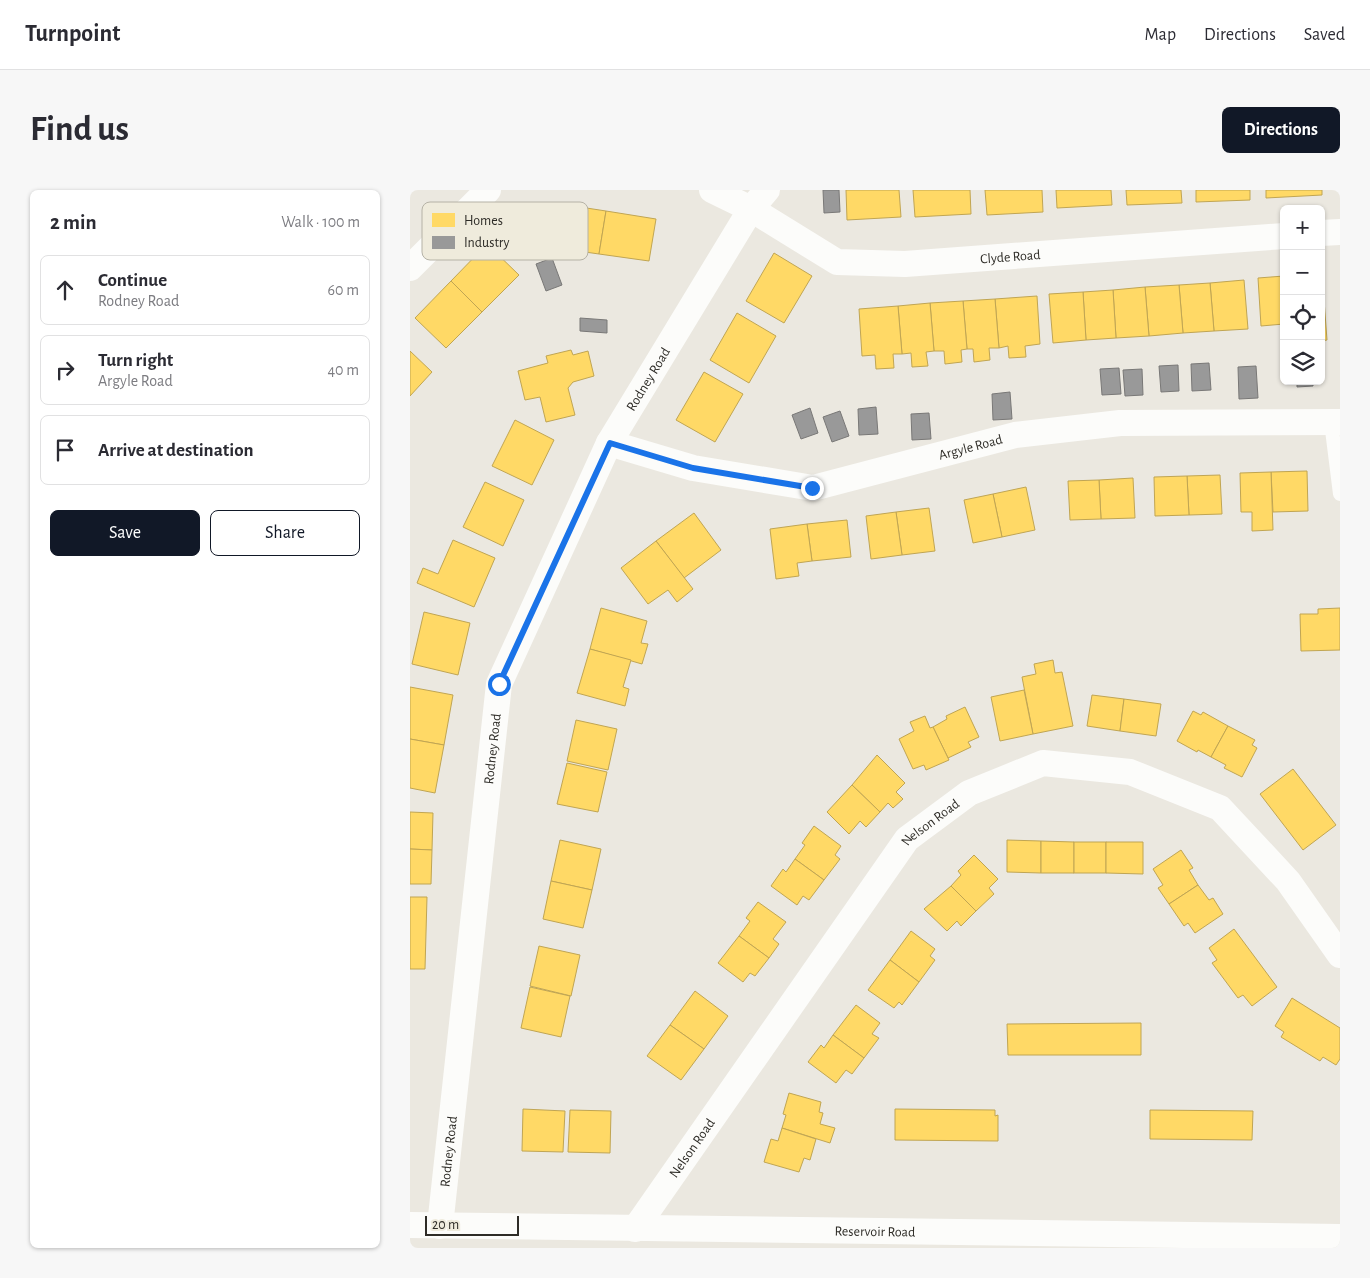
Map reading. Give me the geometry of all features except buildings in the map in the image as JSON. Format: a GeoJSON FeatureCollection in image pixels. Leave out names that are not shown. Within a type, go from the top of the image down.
{"type":"FeatureCollection","features":[{"type":"Feature","properties":{"kind":"street"},"geometry":{"type":"LineString","coordinates":[[476,202],[488,190]]}},
{"type":"Feature","properties":{"kind":"street","name":"Clyde Road"},"geometry":{"type":"LineString","coordinates":[[712,190],[759,199],[838,262],[905,264],[1280,236]]}},
{"type":"Feature","properties":{"kind":"street","name":"Rodney Road"},"geometry":{"type":"LineString","coordinates":[[440,1226],[499,684],[610,443],[759,199]]}},
{"type":"Feature","properties":{"kind":"street"},"geometry":{"type":"LineString","coordinates":[[1325,233],[1340,232]]}},
{"type":"Feature","properties":{"kind":"street"},"geometry":{"type":"LineString","coordinates":[[410,268],[422,256]]}},
{"type":"Feature","properties":{"kind":"street","name":"Argyle Road"},"geometry":{"type":"LineString","coordinates":[[610,443],[693,468],[812,488],[1015,435],[1120,423],[1336,422]]}},
{"type":"Feature","properties":{"kind":"street","name":"Nelson Road"},"geometry":{"type":"LineString","coordinates":[[635,1229],[907,839],[969,792],[1042,763],[1130,772],[1220,808],[1288,882],[1340,955]]}},
{"type":"Feature","properties":{"kind":"street","name":"Reservoir Road"},"geometry":{"type":"LineString","coordinates":[[410,1225],[635,1229],[704,1239],[1254,1242],[1340,1237]]}},
{"type":"Feature","properties":{"kind":"lane"},"geometry":{"type":"LineString","coordinates":[[1336,422],[1340,494]]}},
{"type":"Feature","properties":{"kind":"route"},"geometry":{"type":"LineString","coordinates":[[499,684],[610,443],[693,468],[812,488]]}}]}
